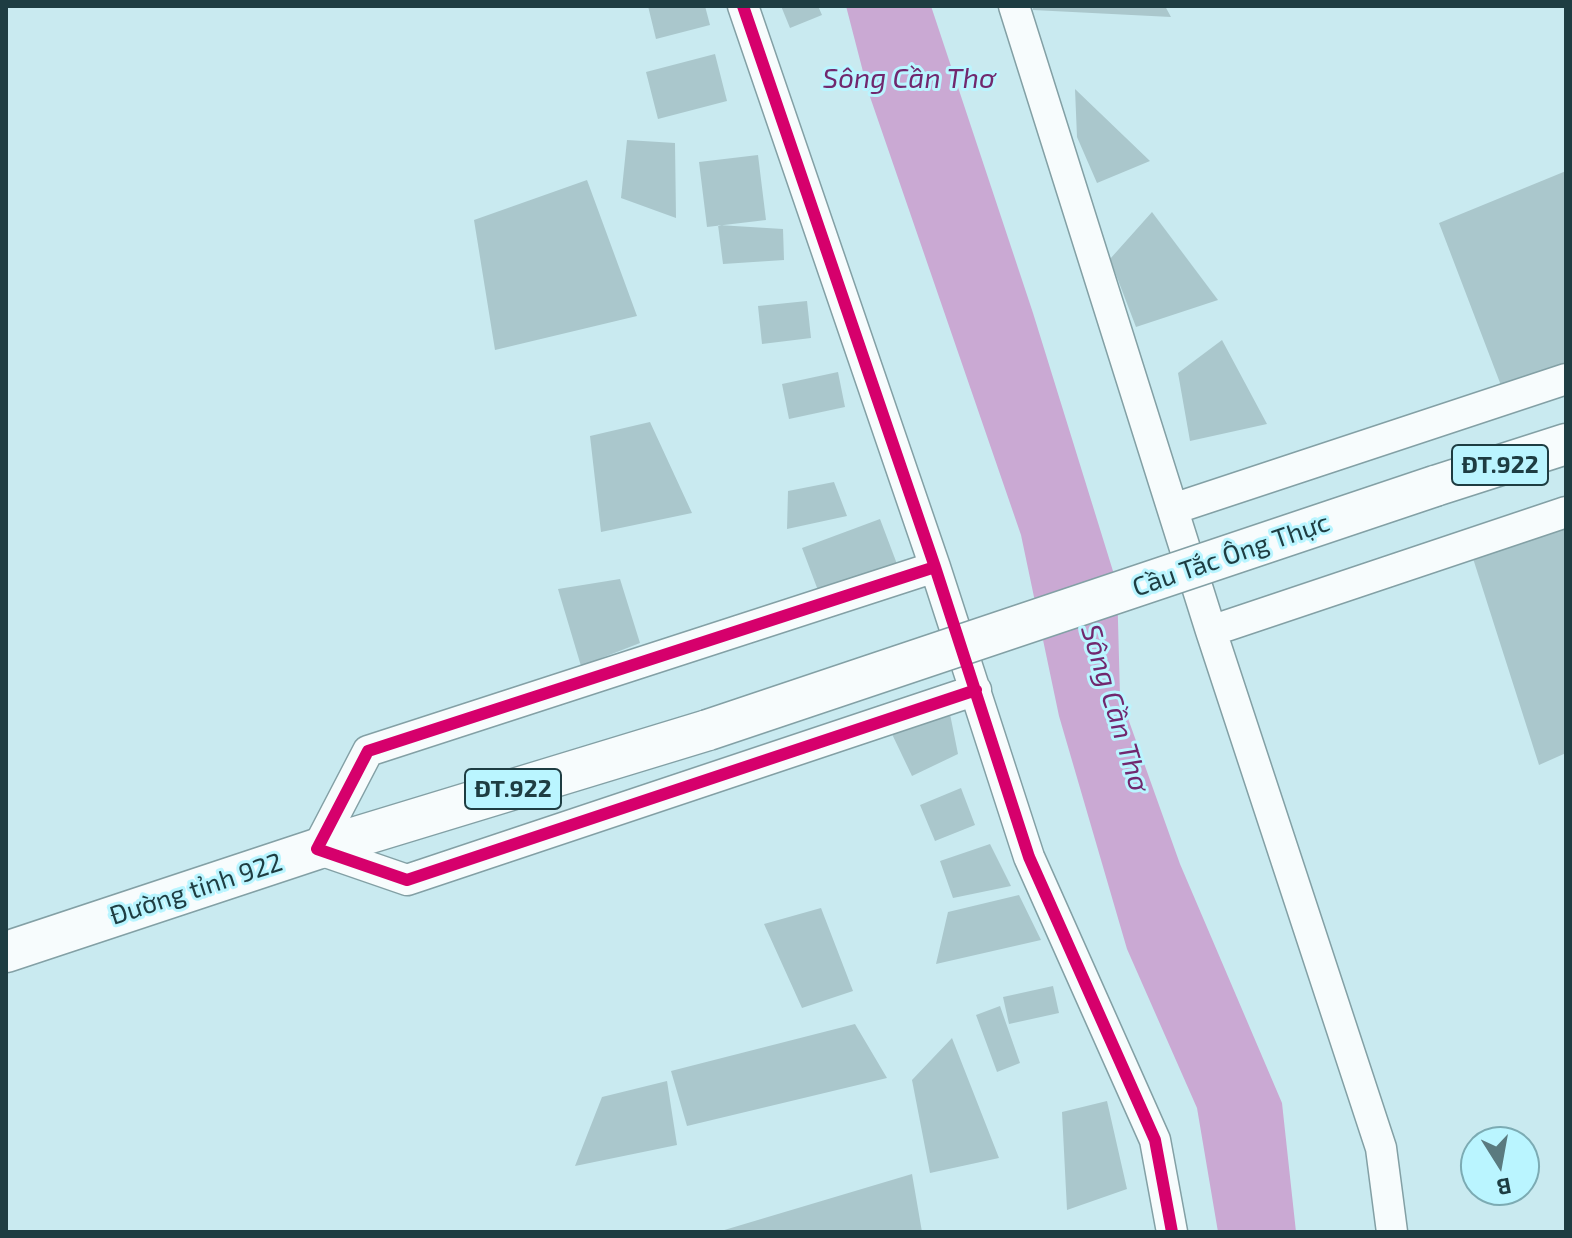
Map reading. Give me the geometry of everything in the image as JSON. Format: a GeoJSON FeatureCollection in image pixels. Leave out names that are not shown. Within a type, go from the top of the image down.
{"type":"FeatureCollection","features":[{"type":"Feature","properties":{"kind":"main road","name":"Cầu Tắc Ông Thực"},"geometry":{"type":"LineString","coordinates":[[708,730],[1566,444]]}},
{"type":"Feature","properties":{"kind":"main road","name":"Đường tỉnh 922"},"geometry":{"type":"LineString","coordinates":[[6,952],[317,849],[708,730]]}},
{"type":"Feature","properties":{"kind":"street"},"geometry":{"type":"LineString","coordinates":[[743,6],[935,567],[1029,857],[1155,1140],[1172,1232]]}},
{"type":"Feature","properties":{"kind":"street"},"geometry":{"type":"LineString","coordinates":[[1014,6],[1211,631],[1381,1148],[1392,1232]]}},
{"type":"Feature","properties":{"kind":"street"},"geometry":{"type":"LineString","coordinates":[[1173,509],[1566,379]]}},
{"type":"Feature","properties":{"kind":"street"},"geometry":{"type":"LineString","coordinates":[[1211,631],[1566,512]]}},
{"type":"Feature","properties":{"kind":"street"},"geometry":{"type":"LineString","coordinates":[[935,567],[368,751],[317,849],[407,880],[976,690]]}},
{"type":"Feature","properties":{"kind":"water","name":"Sông Cần Thơ"},"geometry":{"type":"Polygon","coordinates":[[[846,6],[931,6],[1033,313],[1117,584],[1120,696],[1180,864],[1282,1103],[1296,1232],[1218,1232],[1197,1108],[1127,949],[1059,716],[1021,535],[868,91],[846,6]]]}},
{"type":"Feature","properties":{"kind":"building"},"geometry":{"type":"Polygon","coordinates":[[[648,6],[705,6],[710,25],[656,39],[648,6]]]}},
{"type":"Feature","properties":{"kind":"building"},"geometry":{"type":"Polygon","coordinates":[[[781,6],[818,6],[822,15],[790,28],[781,6]]]}},
{"type":"Feature","properties":{"kind":"building"},"geometry":{"type":"Polygon","coordinates":[[[1033,6],[1165,6],[1171,17],[1033,10],[1033,6]]]}},
{"type":"Feature","properties":{"kind":"building"},"geometry":{"type":"Polygon","coordinates":[[[715,54],[727,101],[658,119],[646,72],[715,54]]]}},
{"type":"Feature","properties":{"kind":"building"},"geometry":{"type":"Polygon","coordinates":[[[1075,89],[1150,161],[1097,183],[1077,137],[1075,89]]]}},
{"type":"Feature","properties":{"kind":"building"},"geometry":{"type":"Polygon","coordinates":[[[627,140],[675,143],[676,218],[621,198],[627,140]]]}},
{"type":"Feature","properties":{"kind":"building"},"geometry":{"type":"Polygon","coordinates":[[[758,155],[766,220],[707,227],[699,162],[758,155]]]}},
{"type":"Feature","properties":{"kind":"building"},"geometry":{"type":"Polygon","coordinates":[[[1566,171],[1566,362],[1502,388],[1439,223],[1566,171]]]}},
{"type":"Feature","properties":{"kind":"building"},"geometry":{"type":"Polygon","coordinates":[[[587,180],[637,316],[495,350],[474,220],[587,180]]]}},
{"type":"Feature","properties":{"kind":"building"},"geometry":{"type":"Polygon","coordinates":[[[1152,212],[1218,300],[1136,327],[1110,259],[1152,212]]]}},
{"type":"Feature","properties":{"kind":"building"},"geometry":{"type":"Polygon","coordinates":[[[718,225],[783,229],[784,260],[723,264],[718,225]]]}},
{"type":"Feature","properties":{"kind":"building"},"geometry":{"type":"Polygon","coordinates":[[[807,301],[811,338],[762,344],[758,306],[807,301]]]}},
{"type":"Feature","properties":{"kind":"building"},"geometry":{"type":"Polygon","coordinates":[[[1222,340],[1267,424],[1190,441],[1178,373],[1222,340]]]}},
{"type":"Feature","properties":{"kind":"building"},"geometry":{"type":"Polygon","coordinates":[[[838,372],[845,407],[789,419],[782,384],[838,372]]]}},
{"type":"Feature","properties":{"kind":"building"},"geometry":{"type":"Polygon","coordinates":[[[650,422],[692,513],[601,532],[590,436],[650,422]]]}},
{"type":"Feature","properties":{"kind":"building"},"geometry":{"type":"Polygon","coordinates":[[[834,482],[847,516],[787,529],[788,491],[834,482]]]}},
{"type":"Feature","properties":{"kind":"building"},"geometry":{"type":"Polygon","coordinates":[[[1566,517],[1566,753],[1539,765],[1470,549],[1566,517]]]}},
{"type":"Feature","properties":{"kind":"building"},"geometry":{"type":"Polygon","coordinates":[[[880,519],[897,564],[819,593],[802,548],[880,519]]]}},
{"type":"Feature","properties":{"kind":"building"},"geometry":{"type":"Polygon","coordinates":[[[620,579],[640,643],[581,666],[558,589],[620,579]]]}},
{"type":"Feature","properties":{"kind":"building"},"geometry":{"type":"Polygon","coordinates":[[[948,704],[958,754],[912,776],[891,732],[948,704]]]}},
{"type":"Feature","properties":{"kind":"building"},"geometry":{"type":"Polygon","coordinates":[[[961,788],[975,825],[935,841],[920,805],[961,788]]]}},
{"type":"Feature","properties":{"kind":"building"},"geometry":{"type":"Polygon","coordinates":[[[990,844],[1011,886],[953,898],[940,861],[990,844]]]}},
{"type":"Feature","properties":{"kind":"building"},"geometry":{"type":"Polygon","coordinates":[[[1019,895],[1041,940],[936,964],[948,912],[1019,895]]]}},
{"type":"Feature","properties":{"kind":"building"},"geometry":{"type":"Polygon","coordinates":[[[821,908],[853,991],[802,1008],[764,924],[821,908]]]}},
{"type":"Feature","properties":{"kind":"building"},"geometry":{"type":"Polygon","coordinates":[[[1053,986],[1059,1013],[1009,1024],[1003,997],[1053,986]]]}},
{"type":"Feature","properties":{"kind":"building"},"geometry":{"type":"Polygon","coordinates":[[[1000,1006],[1020,1063],[997,1072],[976,1015],[1000,1006]]]}},
{"type":"Feature","properties":{"kind":"building"},"geometry":{"type":"Polygon","coordinates":[[[855,1024],[887,1078],[687,1126],[671,1071],[855,1024]]]}},
{"type":"Feature","properties":{"kind":"building"},"geometry":{"type":"Polygon","coordinates":[[[952,1038],[999,1158],[930,1173],[912,1080],[952,1038]]]}},
{"type":"Feature","properties":{"kind":"building"},"geometry":{"type":"Polygon","coordinates":[[[667,1081],[677,1145],[575,1166],[602,1097],[667,1081]]]}},
{"type":"Feature","properties":{"kind":"building"},"geometry":{"type":"Polygon","coordinates":[[[1107,1101],[1127,1189],[1067,1210],[1062,1112],[1107,1101]]]}},
{"type":"Feature","properties":{"kind":"building"},"geometry":{"type":"Polygon","coordinates":[[[912,1174],[922,1232],[721,1232],[721,1231],[912,1174]]]}},
{"type":"Feature","properties":{"kind":"cycle path"},"geometry":{"type":"LineString","coordinates":[[743,6],[935,567],[1029,857],[1155,1140],[1172,1232]]}},
{"type":"Feature","properties":{"kind":"cycle path"},"geometry":{"type":"LineString","coordinates":[[935,567],[368,751],[317,849],[407,880],[976,690]]}}]}
